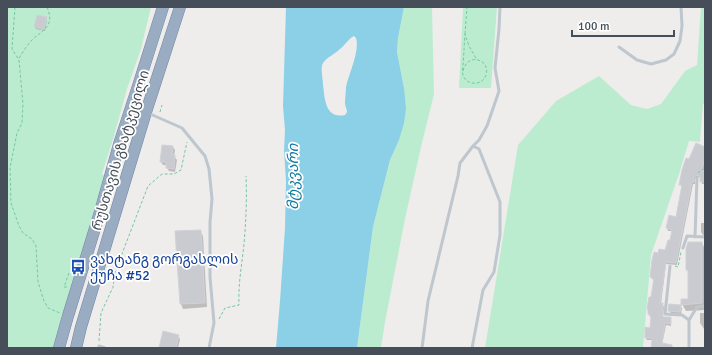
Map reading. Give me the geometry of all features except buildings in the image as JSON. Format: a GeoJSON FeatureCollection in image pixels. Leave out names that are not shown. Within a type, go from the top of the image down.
{"type":"FeatureCollection","features":[{"type":"Feature","properties":{"kind":"highway","name":"რუსთავის გზატკეცილი"},"geometry":{"type":"LineString","coordinates":[[59,348],[120,141],[163,7]]}},
{"type":"Feature","properties":{"kind":"highway","name":"რუსთავის გზატკეცილი"},"geometry":{"type":"LineString","coordinates":[[76,348],[146,112],[180,7]]}},
{"type":"Feature","properties":{"kind":"lane"},"geometry":{"type":"LineString","coordinates":[[422,348],[428,301],[460,163],[479,140],[487,126],[499,91],[496,68],[500,7]]}},
{"type":"Feature","properties":{"kind":"lane"},"geometry":{"type":"LineString","coordinates":[[619,47],[637,60],[651,64],[666,60],[674,54],[680,41],[682,26],[680,7]]}},
{"type":"Feature","properties":{"kind":"lane"},"geometry":{"type":"LineString","coordinates":[[146,112],[182,128],[205,156],[209,169],[212,199],[210,222],[210,277],[214,323],[209,348]]}},
{"type":"Feature","properties":{"kind":"lane"},"geometry":{"type":"LineString","coordinates":[[472,348],[483,290],[494,272],[500,235],[500,202],[479,149],[473,146]]}},
{"type":"Feature","properties":{"kind":"lane"},"geometry":{"type":"LineString","coordinates":[[694,236],[697,178]]}},
{"type":"Feature","properties":{"kind":"lane"},"geometry":{"type":"LineString","coordinates":[[683,248],[687,236],[705,236]]}},
{"type":"Feature","properties":{"kind":"lane"},"geometry":{"type":"LineString","coordinates":[[670,266],[665,314],[682,315],[689,320]]}},
{"type":"Feature","properties":{"kind":"lane"},"geometry":{"type":"LineString","coordinates":[[689,348],[689,320],[697,307],[705,306]]}},
{"type":"Feature","properties":{"kind":"lane"},"geometry":{"type":"LineString","coordinates":[[99,346],[105,348]]}},
{"type":"Feature","properties":{"kind":"path"},"geometry":{"type":"LineString","coordinates":[[15,7],[12,49],[18,59],[23,104],[22,123],[17,133],[10,168],[11,203],[19,226],[24,233],[32,239],[36,246],[38,282],[44,301],[48,308],[68,316]]}},
{"type":"Feature","properties":{"kind":"path"},"geometry":{"type":"LineString","coordinates":[[18,59],[31,41],[46,29],[50,22],[50,13],[47,7]]}},
{"type":"Feature","properties":{"kind":"path"},"geometry":{"type":"LineString","coordinates":[[463,70],[466,63],[477,60],[484,63],[487,70],[482,81],[475,84],[467,81],[463,74],[463,70],[465,34],[467,7]]}},
{"type":"Feature","properties":{"kind":"path"},"geometry":{"type":"LineString","coordinates":[[465,34],[469,46],[477,60]]}},
{"type":"Feature","properties":{"kind":"path"},"geometry":{"type":"LineString","coordinates":[[159,118],[162,105]]}},
{"type":"Feature","properties":{"kind":"path"},"geometry":{"type":"LineString","coordinates":[[99,346],[101,313],[113,287],[115,272],[148,186],[162,174],[174,174],[181,170],[188,136]]}},
{"type":"Feature","properties":{"kind":"path"},"geometry":{"type":"LineString","coordinates":[[697,178],[698,172],[705,169]]}},
{"type":"Feature","properties":{"kind":"path"},"geometry":{"type":"LineString","coordinates":[[214,323],[220,318],[225,308],[238,305],[238,291],[244,250],[247,209],[246,176]]}},
{"type":"Feature","properties":{"kind":"path"},"geometry":{"type":"LineString","coordinates":[[670,266],[678,267],[681,250],[683,248]]}},
{"type":"Feature","properties":{"kind":"path"},"geometry":{"type":"LineString","coordinates":[[64,287],[69,273]]}},
{"type":"Feature","properties":{"kind":"green space"},"geometry":{"type":"Polygon","coordinates":[[[7,7],[151,7],[141,49],[127,89],[102,174],[106,176],[54,348],[7,348],[7,7]]]}},
{"type":"Feature","properties":{"kind":"green space"},"geometry":{"type":"Polygon","coordinates":[[[404,7],[432,7],[434,94],[405,219],[381,348],[357,348],[373,227],[390,160],[399,140],[404,88],[397,52],[404,7]]]}},
{"type":"Feature","properties":{"kind":"green space"},"geometry":{"type":"Polygon","coordinates":[[[463,7],[497,7],[491,88],[459,88],[463,7]]]}},
{"type":"Feature","properties":{"kind":"green space"},"geometry":{"type":"Polygon","coordinates":[[[701,7],[705,7],[705,104],[703,104],[700,142],[689,141],[651,255],[643,348],[485,348],[518,145],[556,101],[599,76],[631,105],[647,109],[661,104],[685,71],[697,65],[701,7]]]}},
{"type":"Feature","properties":{"kind":"water","name":"მტკვარი"},"geometry":{"type":"Polygon","coordinates":[[[286,7],[404,7],[397,52],[404,88],[406,109],[404,123],[399,140],[390,160],[373,227],[357,348],[276,348],[285,228],[286,181],[283,106],[286,7]],[[354,36],[350,39],[322,65],[327,107],[333,114],[345,115],[347,112],[345,103],[346,87],[357,49],[356,38],[354,36]]]}},
{"type":"Feature","properties":{"kind":"place","name":"ვახტანგ გორგასლის ქუჩა #52"},"geometry":{"type":"Point","coordinates":[78,267]}}]}
